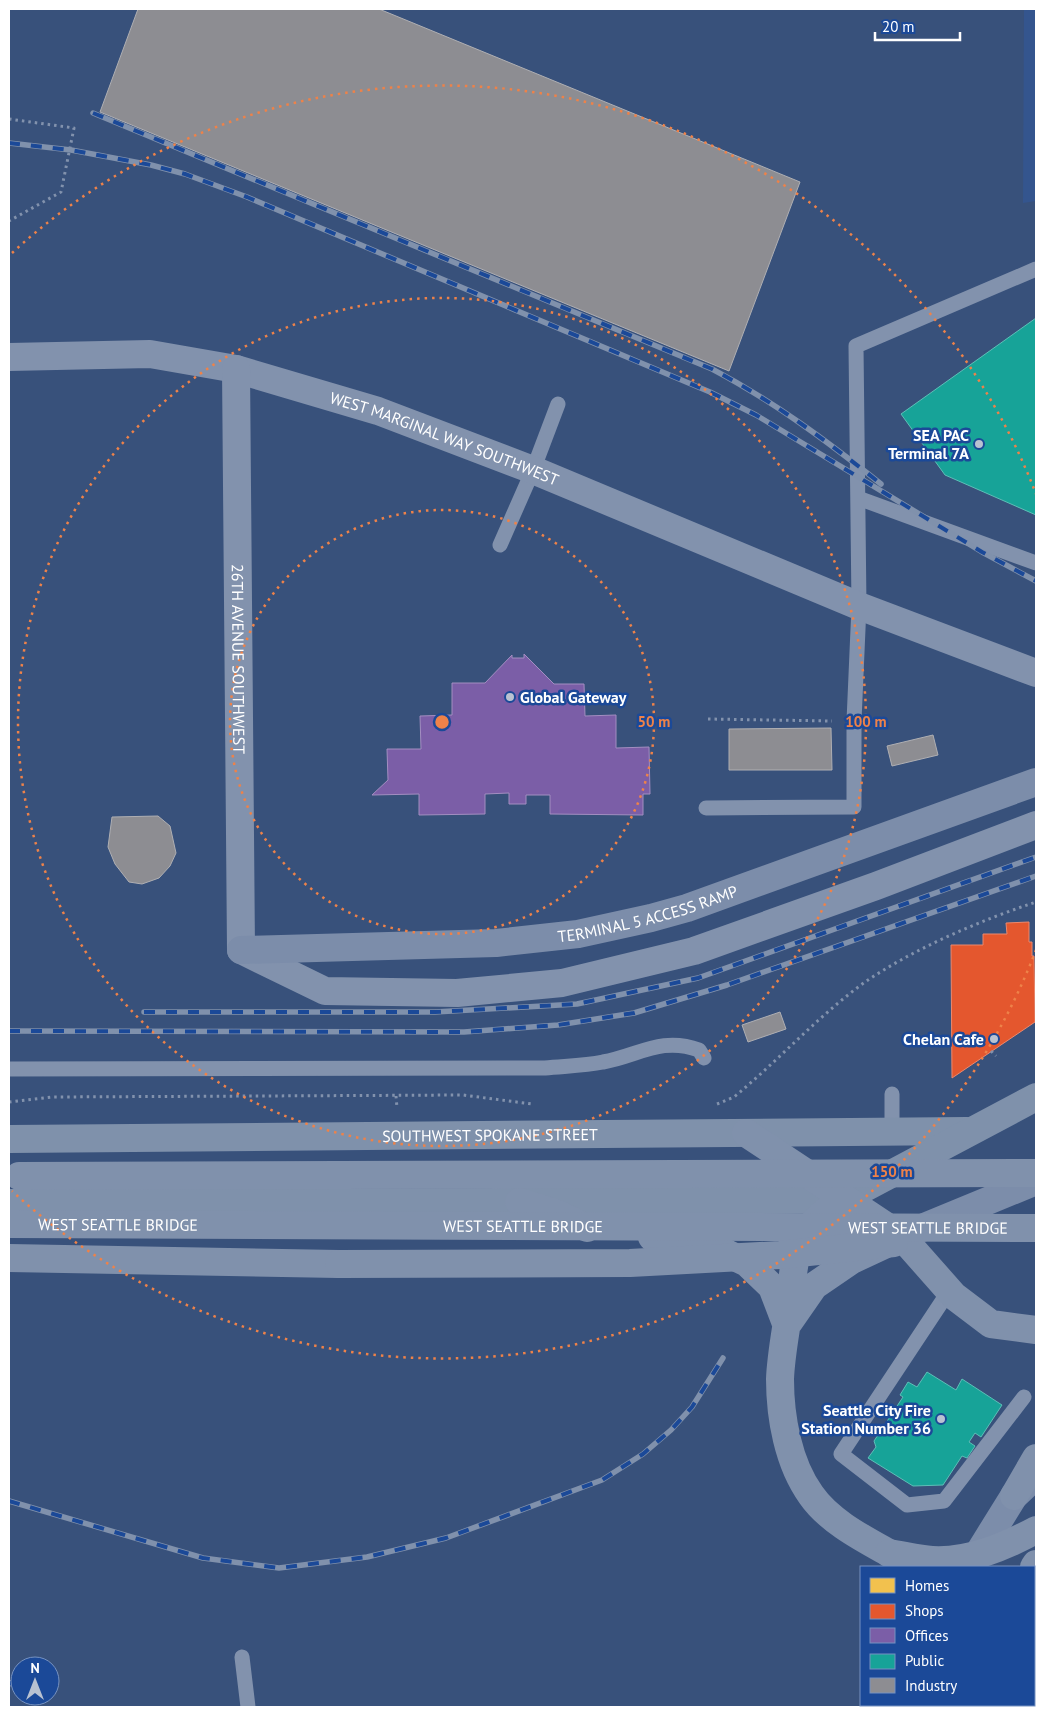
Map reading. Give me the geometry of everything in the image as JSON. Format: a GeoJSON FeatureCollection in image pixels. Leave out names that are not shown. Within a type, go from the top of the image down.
{"type":"FeatureCollection","features":[{"type":"Feature","properties":{"kind":"highway"},"geometry":{"type":"LineString","coordinates":[[746,1133],[901,1236],[949,1290],[991,1324],[1036,1330]]}},
{"type":"Feature","properties":{"kind":"highway"},"geometry":{"type":"LineString","coordinates":[[12,1176],[1036,1173]]}},
{"type":"Feature","properties":{"kind":"highway"},"geometry":{"type":"LineString","coordinates":[[844,1199],[823,1213],[805,1234],[795,1258],[780,1379],[785,1424],[794,1462],[811,1495],[831,1516],[862,1538],[889,1553],[933,1560],[976,1556],[1007,1546],[1036,1530]]}},
{"type":"Feature","properties":{"kind":"highway"},"geometry":{"type":"LineString","coordinates":[[519,1202],[558,1214],[595,1231],[622,1236],[675,1238],[708,1244],[747,1263],[772,1287],[787,1325]]}},
{"type":"Feature","properties":{"kind":"highway","name":"WEST SEATTLE BRIDGE"},"geometry":{"type":"LineString","coordinates":[[9,1224],[1036,1228]]}},
{"type":"Feature","properties":{"kind":"highway"},"geometry":{"type":"LineString","coordinates":[[9,1258],[339,1264],[630,1263],[780,1255],[1036,1228]]}},
{"type":"Feature","properties":{"kind":"highway"},"geometry":{"type":"LineString","coordinates":[[787,1325],[814,1286],[852,1260],[901,1236]]}},
{"type":"Feature","properties":{"kind":"highway"},"geometry":{"type":"LineString","coordinates":[[1014,1496],[1036,1458]]}},
{"type":"Feature","properties":{"kind":"main road"},"geometry":{"type":"LineString","coordinates":[[9,1203],[844,1199],[1036,1097]]}},
{"type":"Feature","properties":{"kind":"main road","name":"SOUTHWEST SPOKANE STREET"},"geometry":{"type":"LineString","coordinates":[[9,1139],[972,1131]]}},
{"type":"Feature","properties":{"kind":"street","name":"WEST MARGINAL WAY SOUTHWEST"},"geometry":{"type":"LineString","coordinates":[[9,357],[150,354],[236,369],[378,412],[534,470],[859,606],[1036,673]]}},
{"type":"Feature","properties":{"kind":"street","name":"26TH AVENUE SOUTHWEST"},"geometry":{"type":"LineString","coordinates":[[236,369],[241,950]]}},
{"type":"Feature","properties":{"kind":"street","name":"TERMINAL 5 ACCESS RAMP"},"geometry":{"type":"LineString","coordinates":[[241,950],[529,941],[619,926],[687,908],[1036,782]]}},
{"type":"Feature","properties":{"kind":"street"},"geometry":{"type":"LineString","coordinates":[[241,950],[325,991],[457,993],[562,983],[694,952],[1036,825]]}},
{"type":"Feature","properties":{"kind":"street"},"geometry":{"type":"LineString","coordinates":[[901,1236],[1036,1181]]}},
{"type":"Feature","properties":{"kind":"street"},"geometry":{"type":"LineString","coordinates":[[971,1566],[1014,1496],[1036,1476]]}},
{"type":"Feature","properties":{"kind":"lane"},"geometry":{"type":"LineString","coordinates":[[706,808],[854,807],[854,721],[859,606],[856,346],[1036,269]]}},
{"type":"Feature","properties":{"kind":"lane"},"geometry":{"type":"LineString","coordinates":[[500,545],[534,470],[558,404]]}},
{"type":"Feature","properties":{"kind":"lane"},"geometry":{"type":"LineString","coordinates":[[858,498],[1036,563]]}},
{"type":"Feature","properties":{"kind":"lane"},"geometry":{"type":"LineString","coordinates":[[9,1069],[545,1068],[604,1062],[637,1050],[685,1045],[699,1050],[704,1058]]}},
{"type":"Feature","properties":{"kind":"lane"},"geometry":{"type":"LineString","coordinates":[[892,1094],[892,1131]]}},
{"type":"Feature","properties":{"kind":"lane"},"geometry":{"type":"LineString","coordinates":[[949,1290],[841,1454],[907,1505],[944,1501],[1024,1397]]}},
{"type":"Feature","properties":{"kind":"lane"},"geometry":{"type":"LineString","coordinates":[[242,1658],[248,1707]]}},
{"type":"Feature","properties":{"kind":"path"},"geometry":{"type":"LineString","coordinates":[[9,118],[74,128],[61,192],[9,221]]}},
{"type":"Feature","properties":{"kind":"path"},"geometry":{"type":"LineString","coordinates":[[708,719],[854,721]]}},
{"type":"Feature","properties":{"kind":"path"},"geometry":{"type":"LineString","coordinates":[[992,1051],[996,1056]]}},
{"type":"Feature","properties":{"kind":"path"},"geometry":{"type":"LineString","coordinates":[[396,1096],[397,1111]]}},
{"type":"Feature","properties":{"kind":"water"},"geometry":{"type":"Polygon","coordinates":[[[1024,9],[1036,9],[1036,201],[1023,203],[1024,9]]]}},
{"type":"Feature","properties":{"kind":"building: Homes"},"geometry":{"type":"Polygon","coordinates":[[[1035,1663],[1036,1663],[1035,1702],[1035,1663]]]}},
{"type":"Feature","properties":{"kind":"building: Homes"},"geometry":{"type":"Polygon","coordinates":[[[1036,1705],[1036,1707],[1000,1706],[1036,1705]]]}},
{"type":"Feature","properties":{"kind":"building: Shops"},"geometry":{"type":"Polygon","coordinates":[[[1029,922],[1029,942],[1032,942],[1032,956],[1034,956],[1035,1022],[952,1078],[951,945],[983,945],[983,934],[1007,934],[1006,923],[1029,922]]]}},
{"type":"Feature","properties":{"kind":"building: Offices"},"geometry":{"type":"Polygon","coordinates":[[[524,654],[554,684],[584,684],[585,716],[616,715],[616,748],[649,747],[650,794],[643,794],[643,815],[550,814],[550,795],[526,795],[526,804],[509,804],[509,793],[485,794],[485,814],[419,815],[419,794],[372,795],[388,780],[387,749],[421,749],[420,716],[452,715],[452,683],[485,683],[512,655],[512,658],[524,658],[524,654]]]}},
{"type":"Feature","properties":{"kind":"building: Public","name":"SEA PAC Terminal 7A"},"geometry":{"type":"Polygon","coordinates":[[[1036,318],[1036,515],[945,475],[901,414],[1036,318]]]}},
{"type":"Feature","properties":{"kind":"building: Public","name":"Seattle City Fire Station Number 36"},"geometry":{"type":"Polygon","coordinates":[[[927,1372],[956,1390],[962,1379],[1002,1405],[981,1437],[975,1433],[969,1442],[975,1446],[967,1458],[962,1456],[943,1485],[913,1486],[868,1458],[876,1447],[874,1441],[903,1397],[900,1395],[908,1382],[917,1387],[927,1372]]]}},
{"type":"Feature","properties":{"kind":"building: Industry"},"geometry":{"type":"Polygon","coordinates":[[[138,9],[379,9],[800,182],[729,371],[100,112],[138,9]]]}},
{"type":"Feature","properties":{"kind":"building: Industry"},"geometry":{"type":"Polygon","coordinates":[[[831,728],[832,770],[729,770],[729,729],[831,728]]]}},
{"type":"Feature","properties":{"kind":"building: Industry"},"geometry":{"type":"Polygon","coordinates":[[[933,735],[938,755],[892,766],[887,746],[933,735]]]}},
{"type":"Feature","properties":{"kind":"building: Industry"},"geometry":{"type":"Polygon","coordinates":[[[158,816],[170,826],[176,853],[170,866],[159,878],[142,884],[129,882],[115,864],[108,847],[112,817],[158,816]]]}},
{"type":"Feature","properties":{"kind":"building: Industry"},"geometry":{"type":"Polygon","coordinates":[[[780,1012],[786,1029],[748,1042],[742,1025],[780,1012]]]}},
{"type":"Feature","properties":{"kind":"railway"},"geometry":{"type":"LineString","coordinates":[[93,113],[712,369],[757,394],[799,422],[881,484]]}},
{"type":"Feature","properties":{"kind":"railway"},"geometry":{"type":"LineString","coordinates":[[9,143],[71,150],[151,165],[185,174],[247,197],[710,392],[756,415],[982,552],[1036,581]]}},
{"type":"Feature","properties":{"kind":"railway"},"geometry":{"type":"LineString","coordinates":[[144,1012],[435,1012],[577,1004],[698,978],[1036,857]]}},
{"type":"Feature","properties":{"kind":"railway"},"geometry":{"type":"LineString","coordinates":[[9,1031],[464,1032],[558,1025],[634,1013],[727,985],[1036,876]]}},
{"type":"Feature","properties":{"kind":"railway"},"geometry":{"type":"LineString","coordinates":[[9,1501],[203,1558],[279,1568],[367,1557],[446,1538],[602,1480],[643,1454],[671,1430],[692,1407],[723,1358]]}},
{"type":"Feature","properties":{"kind":"place","name":"SEA PAC Terminal 7A"},"geometry":{"type":"Point","coordinates":[979,444]}},
{"type":"Feature","properties":{"kind":"place","name":"Global Gateway"},"geometry":{"type":"Point","coordinates":[510,697]}},
{"type":"Feature","properties":{"kind":"place","name":"Chelan Cafe"},"geometry":{"type":"Point","coordinates":[994,1039]}},
{"type":"Feature","properties":{"kind":"place","name":"Seattle City Fire Station Number 36"},"geometry":{"type":"Point","coordinates":[941,1419]}}]}
